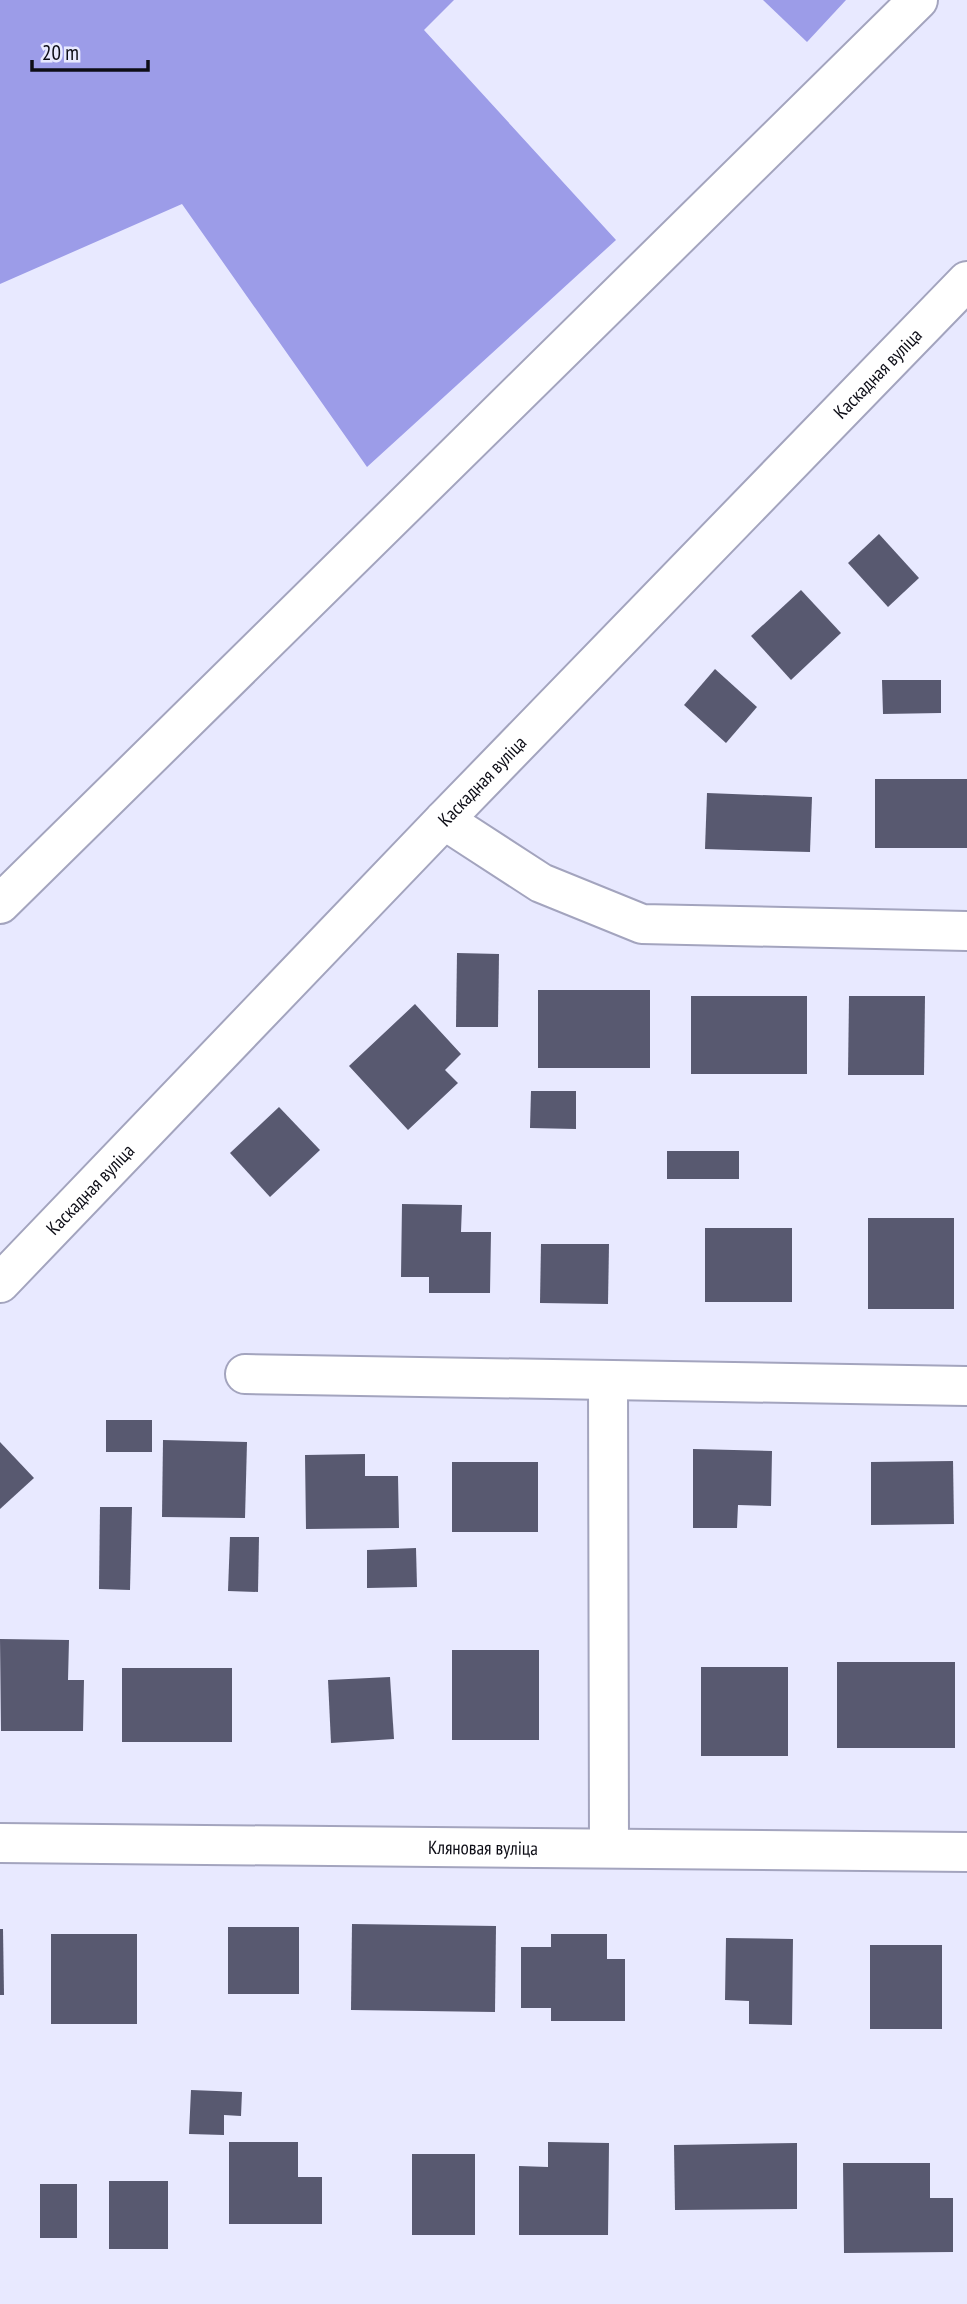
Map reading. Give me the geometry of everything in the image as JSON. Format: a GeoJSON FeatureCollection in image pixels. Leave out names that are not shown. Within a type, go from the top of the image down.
{"type":"FeatureCollection","features":[{"type":"Feature","properties":{"kind":"street"},"geometry":{"type":"LineString","coordinates":[[0,904],[918,0]]}},
{"type":"Feature","properties":{"kind":"street","name":"Каскадная вуліца"},"geometry":{"type":"LineString","coordinates":[[0,1283],[444,820],[964,289]]}},
{"type":"Feature","properties":{"kind":"street"},"geometry":{"type":"LineString","coordinates":[[444,820],[541,883],[642,924],[967,930]]}},
{"type":"Feature","properties":{"kind":"street"},"geometry":{"type":"LineString","coordinates":[[244,1374],[967,1385]]}},
{"type":"Feature","properties":{"kind":"street"},"geometry":{"type":"LineString","coordinates":[[608,1380],[609,1848]]}},
{"type":"Feature","properties":{"kind":"street","name":"Кляновая вуліца"},"geometry":{"type":"LineString","coordinates":[[0,1843],[967,1852]]}},
{"type":"Feature","properties":{"kind":"shaded area"},"geometry":{"type":"Polygon","coordinates":[[[0,0],[454,0],[424,30],[616,240],[367,467],[182,204],[0,284],[0,0]]]}},
{"type":"Feature","properties":{"kind":"shaded area"},"geometry":{"type":"Polygon","coordinates":[[[763,0],[846,0],[807,42],[763,0]]]}},
{"type":"Feature","properties":{"kind":"building"},"geometry":{"type":"Polygon","coordinates":[[[879,534],[919,578],[888,607],[848,563],[879,534]]]}},
{"type":"Feature","properties":{"kind":"building"},"geometry":{"type":"Polygon","coordinates":[[[801,590],[841,633],[791,680],[751,636],[801,590]]]}},
{"type":"Feature","properties":{"kind":"building"},"geometry":{"type":"Polygon","coordinates":[[[715,669],[757,707],[726,743],[684,705],[715,669]]]}},
{"type":"Feature","properties":{"kind":"building"},"geometry":{"type":"Polygon","coordinates":[[[882,680],[941,680],[941,713],[883,714],[882,680]]]}},
{"type":"Feature","properties":{"kind":"building"},"geometry":{"type":"Polygon","coordinates":[[[875,779],[967,779],[967,848],[875,848],[875,779]]]}},
{"type":"Feature","properties":{"kind":"building"},"geometry":{"type":"Polygon","coordinates":[[[707,793],[812,797],[810,852],[705,849],[707,793]]]}},
{"type":"Feature","properties":{"kind":"building"},"geometry":{"type":"Polygon","coordinates":[[[457,953],[499,954],[498,1027],[456,1027],[457,953]]]}},
{"type":"Feature","properties":{"kind":"building"},"geometry":{"type":"Polygon","coordinates":[[[538,990],[650,990],[650,1068],[538,1068],[538,990]]]}},
{"type":"Feature","properties":{"kind":"building"},"geometry":{"type":"Polygon","coordinates":[[[691,996],[807,996],[807,1074],[691,1074],[691,996]]]}},
{"type":"Feature","properties":{"kind":"building"},"geometry":{"type":"Polygon","coordinates":[[[849,996],[925,996],[924,1075],[848,1075],[849,996]]]}},
{"type":"Feature","properties":{"kind":"building"},"geometry":{"type":"Polygon","coordinates":[[[415,1004],[461,1054],[445,1070],[458,1083],[408,1130],[349,1066],[415,1004]]]}},
{"type":"Feature","properties":{"kind":"building"},"geometry":{"type":"Polygon","coordinates":[[[531,1091],[576,1091],[576,1129],[530,1128],[531,1091]]]}},
{"type":"Feature","properties":{"kind":"building"},"geometry":{"type":"Polygon","coordinates":[[[279,1107],[320,1150],[270,1197],[230,1153],[279,1107]]]}},
{"type":"Feature","properties":{"kind":"building"},"geometry":{"type":"Polygon","coordinates":[[[667,1151],[739,1151],[739,1179],[667,1179],[667,1151]]]}},
{"type":"Feature","properties":{"kind":"building"},"geometry":{"type":"Polygon","coordinates":[[[402,1204],[462,1205],[461,1232],[491,1232],[490,1293],[429,1293],[429,1277],[401,1277],[402,1204]]]}},
{"type":"Feature","properties":{"kind":"building"},"geometry":{"type":"Polygon","coordinates":[[[868,1218],[954,1218],[954,1309],[868,1309],[868,1218]]]}},
{"type":"Feature","properties":{"kind":"building"},"geometry":{"type":"Polygon","coordinates":[[[705,1228],[792,1228],[792,1302],[705,1302],[705,1228]]]}},
{"type":"Feature","properties":{"kind":"building"},"geometry":{"type":"Polygon","coordinates":[[[541,1244],[609,1244],[608,1304],[540,1303],[541,1244]]]}},
{"type":"Feature","properties":{"kind":"building"},"geometry":{"type":"Polygon","coordinates":[[[106,1420],[152,1420],[152,1452],[106,1452],[106,1420]]]}},
{"type":"Feature","properties":{"kind":"building"},"geometry":{"type":"Polygon","coordinates":[[[163,1440],[247,1442],[245,1518],[162,1517],[163,1440]]]}},
{"type":"Feature","properties":{"kind":"building"},"geometry":{"type":"Polygon","coordinates":[[[0,1442],[34,1478],[0,1509],[0,1442]]]}},
{"type":"Feature","properties":{"kind":"building"},"geometry":{"type":"Polygon","coordinates":[[[693,1449],[772,1451],[771,1506],[738,1505],[737,1528],[693,1528],[693,1449]]]}},
{"type":"Feature","properties":{"kind":"building"},"geometry":{"type":"Polygon","coordinates":[[[365,1454],[365,1476],[398,1476],[399,1528],[306,1529],[305,1455],[365,1454]]]}},
{"type":"Feature","properties":{"kind":"building"},"geometry":{"type":"Polygon","coordinates":[[[953,1461],[954,1524],[871,1525],[871,1462],[953,1461]]]}},
{"type":"Feature","properties":{"kind":"building"},"geometry":{"type":"Polygon","coordinates":[[[452,1462],[538,1462],[538,1532],[452,1532],[452,1462]]]}},
{"type":"Feature","properties":{"kind":"building"},"geometry":{"type":"Polygon","coordinates":[[[100,1507],[132,1507],[130,1590],[99,1589],[100,1507]]]}},
{"type":"Feature","properties":{"kind":"building"},"geometry":{"type":"Polygon","coordinates":[[[230,1537],[259,1537],[258,1592],[228,1591],[230,1537]]]}},
{"type":"Feature","properties":{"kind":"building"},"geometry":{"type":"Polygon","coordinates":[[[416,1548],[417,1587],[367,1588],[367,1550],[416,1548]]]}},
{"type":"Feature","properties":{"kind":"building"},"geometry":{"type":"Polygon","coordinates":[[[0,1639],[69,1640],[68,1680],[84,1680],[83,1731],[1,1731],[0,1639]]]}},
{"type":"Feature","properties":{"kind":"building"},"geometry":{"type":"Polygon","coordinates":[[[452,1650],[539,1650],[539,1740],[452,1740],[452,1650]]]}},
{"type":"Feature","properties":{"kind":"building"},"geometry":{"type":"Polygon","coordinates":[[[837,1662],[955,1662],[955,1748],[837,1748],[837,1662]]]}},
{"type":"Feature","properties":{"kind":"building"},"geometry":{"type":"Polygon","coordinates":[[[701,1667],[788,1667],[788,1756],[701,1756],[701,1667]]]}},
{"type":"Feature","properties":{"kind":"building"},"geometry":{"type":"Polygon","coordinates":[[[122,1668],[232,1668],[232,1742],[122,1742],[122,1668]]]}},
{"type":"Feature","properties":{"kind":"building"},"geometry":{"type":"Polygon","coordinates":[[[390,1677],[394,1739],[331,1743],[328,1680],[390,1677]]]}},
{"type":"Feature","properties":{"kind":"building"},"geometry":{"type":"Polygon","coordinates":[[[352,1924],[496,1926],[495,2012],[351,2010],[352,1924]]]}},
{"type":"Feature","properties":{"kind":"building"},"geometry":{"type":"Polygon","coordinates":[[[228,1927],[299,1927],[299,1994],[228,1994],[228,1927]]]}},
{"type":"Feature","properties":{"kind":"building"},"geometry":{"type":"Polygon","coordinates":[[[0,1929],[3,1929],[4,1995],[0,1995],[0,1929]]]}},
{"type":"Feature","properties":{"kind":"building"},"geometry":{"type":"Polygon","coordinates":[[[51,1934],[137,1934],[137,2024],[51,2024],[51,1934]]]}},
{"type":"Feature","properties":{"kind":"building"},"geometry":{"type":"Polygon","coordinates":[[[551,1934],[607,1934],[607,1959],[625,1959],[625,2021],[551,2021],[551,2008],[521,2008],[521,1947],[551,1947],[551,1934]]]}},
{"type":"Feature","properties":{"kind":"building"},"geometry":{"type":"Polygon","coordinates":[[[726,1938],[793,1939],[792,2025],[749,2024],[749,2001],[725,2000],[726,1938]]]}},
{"type":"Feature","properties":{"kind":"building"},"geometry":{"type":"Polygon","coordinates":[[[870,1945],[942,1945],[942,2029],[870,2029],[870,1945]]]}},
{"type":"Feature","properties":{"kind":"building"},"geometry":{"type":"Polygon","coordinates":[[[191,2090],[242,2092],[241,2116],[224,2115],[224,2135],[189,2134],[191,2090]]]}},
{"type":"Feature","properties":{"kind":"building"},"geometry":{"type":"Polygon","coordinates":[[[229,2142],[298,2142],[298,2177],[322,2177],[322,2224],[229,2224],[229,2142]]]}},
{"type":"Feature","properties":{"kind":"building"},"geometry":{"type":"Polygon","coordinates":[[[548,2142],[609,2143],[608,2235],[519,2235],[519,2166],[548,2167],[548,2142]]]}},
{"type":"Feature","properties":{"kind":"building"},"geometry":{"type":"Polygon","coordinates":[[[797,2143],[797,2209],[675,2210],[674,2145],[797,2143]]]}},
{"type":"Feature","properties":{"kind":"building"},"geometry":{"type":"Polygon","coordinates":[[[412,2154],[475,2154],[475,2235],[412,2235],[412,2154]]]}},
{"type":"Feature","properties":{"kind":"building"},"geometry":{"type":"Polygon","coordinates":[[[843,2163],[930,2163],[930,2198],[953,2198],[953,2252],[844,2253],[843,2163]]]}},
{"type":"Feature","properties":{"kind":"building"},"geometry":{"type":"Polygon","coordinates":[[[109,2181],[168,2181],[168,2249],[109,2249],[109,2181]]]}},
{"type":"Feature","properties":{"kind":"building"},"geometry":{"type":"Polygon","coordinates":[[[40,2184],[77,2184],[77,2238],[40,2238],[40,2184]]]}}]}
